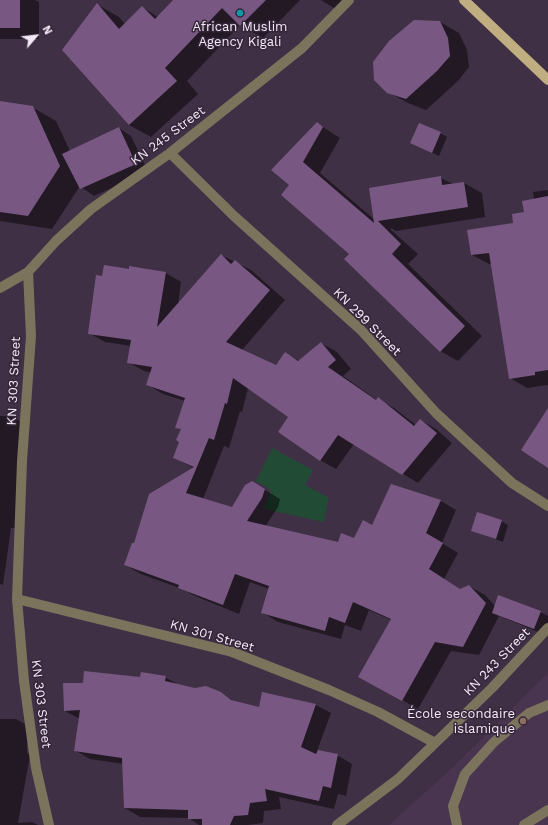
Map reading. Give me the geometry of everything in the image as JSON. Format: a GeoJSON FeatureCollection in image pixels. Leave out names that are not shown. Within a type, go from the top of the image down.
{"type":"FeatureCollection","features":[{"type":"Feature","properties":{"kind":"main road"},"geometry":{"type":"LineString","coordinates":[[464,0],[548,80]]}},
{"type":"Feature","properties":{"kind":"street","name":"KN 245 Street"},"geometry":{"type":"LineString","coordinates":[[0,288],[28,272],[56,241],[91,209],[170,153],[302,48],[349,0]]}},
{"type":"Feature","properties":{"kind":"street","name":"KN 299 Street"},"geometry":{"type":"LineString","coordinates":[[170,153],[234,216],[361,330],[436,413],[512,483],[548,506]]}},
{"type":"Feature","properties":{"kind":"street","name":"KN 303 Street"},"geometry":{"type":"LineString","coordinates":[[28,272],[30,336],[22,461],[17,599],[24,681],[34,752],[49,825]]}},
{"type":"Feature","properties":{"kind":"street","name":"KN 301 Street"},"geometry":{"type":"LineString","coordinates":[[17,599],[232,652],[329,690],[378,712],[435,743]]}},
{"type":"Feature","properties":{"kind":"street","name":"KN 243 Street"},"geometry":{"type":"LineString","coordinates":[[337,825],[398,779],[492,688],[548,628]]}},
{"type":"Feature","properties":{"kind":"street"},"geometry":{"type":"LineString","coordinates":[[456,825],[453,806],[465,774],[494,742],[529,713],[548,705]]}},
{"type":"Feature","properties":{"kind":"street"},"geometry":{"type":"LineString","coordinates":[[524,825],[548,810]]}},
{"type":"Feature","properties":{"kind":"shaded area","name":"École secondaire islamique"},"geometry":{"type":"Polygon","coordinates":[[[548,673],[548,825],[389,825],[450,770],[548,673]]]}},
{"type":"Feature","properties":{"kind":"green space"},"geometry":{"type":"Polygon","coordinates":[[[272,448],[313,470],[305,485],[329,498],[324,522],[264,509],[271,490],[256,481],[272,448]]]}},
{"type":"Feature","properties":{"kind":"building"},"geometry":{"type":"Polygon","coordinates":[[[0,0],[20,0],[20,28],[0,28],[0,0]]]}},
{"type":"Feature","properties":{"kind":"building"},"geometry":{"type":"Polygon","coordinates":[[[173,0],[266,0],[240,26],[222,8],[165,68],[177,81],[129,125],[62,50],[97,3],[119,29],[142,6],[155,19],[173,0]]]}},
{"type":"Feature","properties":{"kind":"building"},"geometry":{"type":"Polygon","coordinates":[[[414,20],[440,21],[448,38],[450,56],[437,71],[406,99],[387,93],[374,80],[373,62],[389,41],[414,20]]]}},
{"type":"Feature","properties":{"kind":"building"},"geometry":{"type":"Polygon","coordinates":[[[0,101],[33,106],[60,166],[28,216],[0,212],[0,101]]]}},
{"type":"Feature","properties":{"kind":"building"},"geometry":{"type":"Polygon","coordinates":[[[317,122],[323,127],[303,162],[374,223],[369,188],[441,176],[442,185],[464,182],[468,207],[378,221],[401,244],[392,254],[465,326],[440,352],[344,259],[349,254],[281,195],[289,185],[271,170],[317,122]]]}},
{"type":"Feature","properties":{"kind":"building"},"geometry":{"type":"Polygon","coordinates":[[[419,123],[441,132],[432,153],[410,143],[419,123]]]}},
{"type":"Feature","properties":{"kind":"building"},"geometry":{"type":"Polygon","coordinates":[[[119,127],[136,164],[80,189],[62,154],[119,127]]]}},
{"type":"Feature","properties":{"kind":"building"},"geometry":{"type":"Polygon","coordinates":[[[548,196],[548,370],[535,372],[535,375],[509,379],[489,253],[471,255],[467,230],[513,223],[512,214],[524,212],[522,201],[548,196]]]}},
{"type":"Feature","properties":{"kind":"building"},"geometry":{"type":"Polygon","coordinates":[[[221,254],[231,264],[235,260],[270,290],[226,342],[276,365],[285,352],[298,361],[321,342],[336,360],[328,367],[376,400],[378,397],[414,426],[420,419],[437,433],[402,475],[338,435],[320,461],[278,432],[288,417],[233,378],[227,404],[225,403],[214,440],[209,438],[186,493],[232,507],[245,485],[252,481],[265,489],[262,498],[247,521],[338,542],[341,533],[354,538],[363,520],[372,525],[391,484],[441,500],[426,533],[443,543],[429,569],[460,589],[469,585],[486,603],[463,647],[435,642],[402,701],[358,677],[391,619],[353,602],[345,623],[329,617],[325,631],[261,613],[269,586],[235,574],[223,605],[178,588],[179,585],[124,565],[132,543],[134,543],[149,494],[194,467],[173,458],[179,442],[176,440],[181,429],[175,428],[185,398],[146,385],[152,367],[127,363],[131,340],[88,334],[96,275],[102,276],[104,265],[129,269],[129,266],[166,272],[157,327],[221,254]]]}},
{"type":"Feature","properties":{"kind":"building"},"geometry":{"type":"Polygon","coordinates":[[[548,408],[548,468],[521,450],[548,408]]]}},
{"type":"Feature","properties":{"kind":"building"},"geometry":{"type":"Polygon","coordinates":[[[477,512],[502,520],[496,539],[471,531],[477,512]]]}},
{"type":"Feature","properties":{"kind":"building"},"geometry":{"type":"Polygon","coordinates":[[[498,595],[541,611],[534,629],[492,613],[498,595]]]}},
{"type":"Feature","properties":{"kind":"building"},"geometry":{"type":"Polygon","coordinates":[[[84,671],[140,677],[141,672],[166,676],[165,681],[195,688],[206,686],[221,692],[231,700],[259,707],[262,692],[316,704],[301,747],[316,754],[318,750],[338,754],[331,788],[323,786],[319,801],[265,789],[267,801],[250,803],[248,815],[234,816],[230,825],[202,825],[202,819],[188,819],[188,810],[124,808],[122,758],[74,751],[80,710],[64,711],[63,683],[83,683],[84,671]]]}},
{"type":"Feature","properties":{"kind":"place","name":"African Muslim Agency Kigali"},"geometry":{"type":"Point","coordinates":[240,13]}},
{"type":"Feature","properties":{"kind":"place","name":"École secondaire islamique"},"geometry":{"type":"Point","coordinates":[523,721]}}]}
